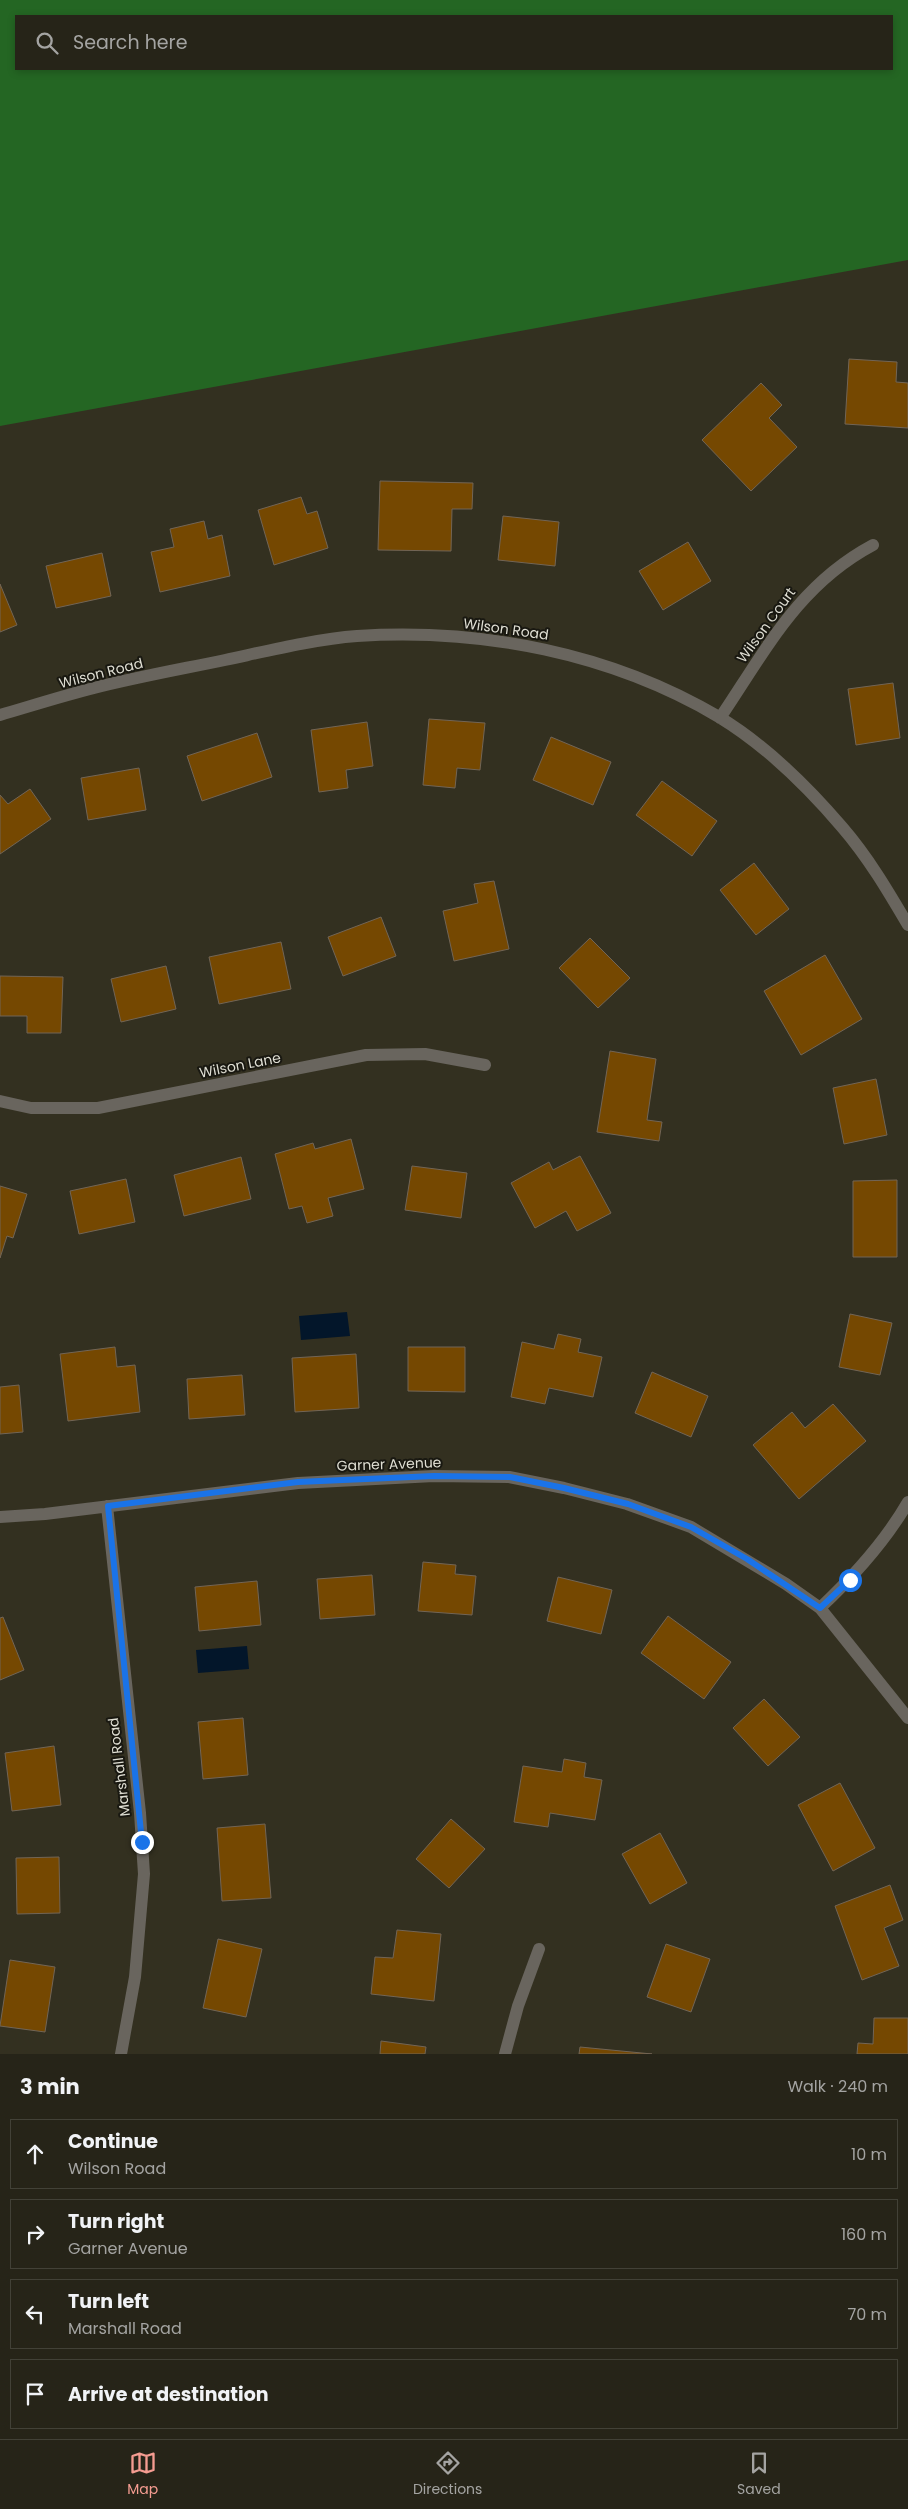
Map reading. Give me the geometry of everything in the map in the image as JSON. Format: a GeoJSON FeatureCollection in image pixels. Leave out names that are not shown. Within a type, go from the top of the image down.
{"type":"FeatureCollection","features":[{"type":"Feature","properties":{"kind":"street","name":"Wilson Court"},"geometry":{"type":"LineString","coordinates":[[720,718],[796,605],[829,572],[852,556],[874,545]]}},
{"type":"Feature","properties":{"kind":"street","name":"Wilson Road"},"geometry":{"type":"LineString","coordinates":[[0,715],[93,688],[254,654],[354,637],[420,634],[535,647],[588,659],[651,684],[720,718],[790,773],[843,828],[880,877],[908,925]]}},
{"type":"Feature","properties":{"kind":"street","name":"Wilson Lane"},"geometry":{"type":"LineString","coordinates":[[0,1100],[31,1108],[98,1108],[366,1055],[425,1054],[485,1065]]}},
{"type":"Feature","properties":{"kind":"street","name":"Garner Avenue"},"geometry":{"type":"LineString","coordinates":[[0,1517],[108,1506],[298,1482],[434,1476],[510,1477],[564,1488],[628,1504],[691,1527],[747,1559],[820,1608],[908,1718]]}},
{"type":"Feature","properties":{"kind":"street"},"geometry":{"type":"LineString","coordinates":[[820,1608],[850,1580],[876,1549],[908,1502]]}},
{"type":"Feature","properties":{"kind":"street","name":"Marshall Road"},"geometry":{"type":"LineString","coordinates":[[108,1506],[140,1813],[144,1874],[135,1977],[121,2054]]}},
{"type":"Feature","properties":{"kind":"street"},"geometry":{"type":"LineString","coordinates":[[505,2054],[518,2006],[539,1949]]}},
{"type":"Feature","properties":{"kind":"green space"},"geometry":{"type":"Polygon","coordinates":[[[0,0],[908,0],[908,260],[0,426],[0,0]]]}},
{"type":"Feature","properties":{"kind":"water"},"geometry":{"type":"Polygon","coordinates":[[[347,1312],[350,1336],[301,1340],[299,1316],[347,1312]]]}},
{"type":"Feature","properties":{"kind":"water"},"geometry":{"type":"Polygon","coordinates":[[[247,1646],[249,1669],[198,1673],[196,1650],[247,1646]]]}},
{"type":"Feature","properties":{"kind":"building"},"geometry":{"type":"Polygon","coordinates":[[[849,359],[897,362],[896,382],[908,383],[908,428],[845,424],[849,359]]]}},
{"type":"Feature","properties":{"kind":"building"},"geometry":{"type":"Polygon","coordinates":[[[761,383],[782,405],[769,418],[797,447],[751,491],[702,440],[761,383]]]}},
{"type":"Feature","properties":{"kind":"building"},"geometry":{"type":"Polygon","coordinates":[[[380,481],[473,483],[472,509],[452,509],[451,551],[378,550],[380,481]]]}},
{"type":"Feature","properties":{"kind":"building"},"geometry":{"type":"Polygon","coordinates":[[[301,497],[307,514],[317,511],[328,548],[274,565],[258,510],[301,497]]]}},
{"type":"Feature","properties":{"kind":"building"},"geometry":{"type":"Polygon","coordinates":[[[503,516],[559,522],[555,566],[498,560],[503,516]]]}},
{"type":"Feature","properties":{"kind":"building"},"geometry":{"type":"Polygon","coordinates":[[[204,521],[208,539],[222,535],[230,576],[160,592],[151,552],[174,547],[170,529],[204,521]]]}},
{"type":"Feature","properties":{"kind":"building"},"geometry":{"type":"Polygon","coordinates":[[[688,542],[711,581],[663,610],[639,571],[688,542]]]}},
{"type":"Feature","properties":{"kind":"building"},"geometry":{"type":"Polygon","coordinates":[[[102,553],[111,596],[56,608],[46,566],[102,553]]]}},
{"type":"Feature","properties":{"kind":"building"},"geometry":{"type":"Polygon","coordinates":[[[0,584],[17,625],[0,632],[0,584]]]}},
{"type":"Feature","properties":{"kind":"building"},"geometry":{"type":"Polygon","coordinates":[[[893,683],[900,738],[856,745],[848,689],[893,683]]]}},
{"type":"Feature","properties":{"kind":"building"},"geometry":{"type":"Polygon","coordinates":[[[429,719],[485,723],[480,770],[457,768],[455,788],[423,785],[429,719]]]}},
{"type":"Feature","properties":{"kind":"building"},"geometry":{"type":"Polygon","coordinates":[[[367,722],[373,766],[346,770],[348,788],[319,792],[311,730],[367,722]]]}},
{"type":"Feature","properties":{"kind":"building"},"geometry":{"type":"Polygon","coordinates":[[[257,733],[272,777],[202,801],[187,756],[257,733]]]}},
{"type":"Feature","properties":{"kind":"building"},"geometry":{"type":"Polygon","coordinates":[[[551,737],[611,762],[593,805],[533,780],[551,737]]]}},
{"type":"Feature","properties":{"kind":"building"},"geometry":{"type":"Polygon","coordinates":[[[139,768],[146,810],[88,820],[81,778],[139,768]]]}},
{"type":"Feature","properties":{"kind":"building"},"geometry":{"type":"Polygon","coordinates":[[[662,781],[717,821],[692,856],[636,815],[662,781]]]}},
{"type":"Feature","properties":{"kind":"building"},"geometry":{"type":"Polygon","coordinates":[[[30,789],[51,819],[0,854],[0,795],[8,804],[30,789]]]}},
{"type":"Feature","properties":{"kind":"building"},"geometry":{"type":"Polygon","coordinates":[[[754,863],[789,909],[756,935],[720,890],[754,863]]]}},
{"type":"Feature","properties":{"kind":"building"},"geometry":{"type":"Polygon","coordinates":[[[494,881],[509,949],[454,961],[443,911],[478,903],[474,884],[494,881]]]}},
{"type":"Feature","properties":{"kind":"building"},"geometry":{"type":"Polygon","coordinates":[[[381,917],[396,956],[343,976],[328,937],[381,917]]]}},
{"type":"Feature","properties":{"kind":"building"},"geometry":{"type":"Polygon","coordinates":[[[590,938],[630,978],[598,1008],[559,968],[590,938]]]}},
{"type":"Feature","properties":{"kind":"building"},"geometry":{"type":"Polygon","coordinates":[[[281,942],[291,989],[219,1004],[209,957],[281,942]]]}},
{"type":"Feature","properties":{"kind":"building"},"geometry":{"type":"Polygon","coordinates":[[[825,955],[862,1019],[801,1055],[764,991],[825,955]]]}},
{"type":"Feature","properties":{"kind":"building"},"geometry":{"type":"Polygon","coordinates":[[[166,966],[176,1009],[121,1022],[111,979],[166,966]]]}},
{"type":"Feature","properties":{"kind":"building"},"geometry":{"type":"Polygon","coordinates":[[[0,976],[63,977],[61,1033],[27,1033],[27,1016],[0,1016],[0,976]]]}},
{"type":"Feature","properties":{"kind":"building"},"geometry":{"type":"Polygon","coordinates":[[[610,1051],[656,1059],[647,1120],[662,1122],[659,1141],[597,1132],[610,1051]]]}},
{"type":"Feature","properties":{"kind":"building"},"geometry":{"type":"Polygon","coordinates":[[[876,1079],[887,1135],[844,1144],[833,1088],[876,1079]]]}},
{"type":"Feature","properties":{"kind":"building"},"geometry":{"type":"Polygon","coordinates":[[[351,1139],[364,1189],[328,1198],[333,1216],[307,1223],[302,1206],[289,1209],[275,1154],[313,1143],[315,1149],[351,1139]]]}},
{"type":"Feature","properties":{"kind":"building"},"geometry":{"type":"Polygon","coordinates":[[[580,1156],[611,1213],[577,1231],[566,1211],[535,1228],[511,1183],[549,1162],[553,1170],[580,1156]]]}},
{"type":"Feature","properties":{"kind":"building"},"geometry":{"type":"Polygon","coordinates":[[[241,1157],[251,1199],[184,1216],[174,1175],[241,1157]]]}},
{"type":"Feature","properties":{"kind":"building"},"geometry":{"type":"Polygon","coordinates":[[[412,1166],[467,1173],[461,1218],[405,1210],[412,1166]]]}},
{"type":"Feature","properties":{"kind":"building"},"geometry":{"type":"Polygon","coordinates":[[[126,1179],[135,1222],[79,1234],[70,1191],[126,1179]]]}},
{"type":"Feature","properties":{"kind":"building"},"geometry":{"type":"Polygon","coordinates":[[[897,1180],[897,1257],[853,1257],[853,1181],[897,1180]]]}},
{"type":"Feature","properties":{"kind":"building"},"geometry":{"type":"Polygon","coordinates":[[[0,1186],[27,1194],[13,1238],[7,1236],[0,1258],[0,1186]]]}},
{"type":"Feature","properties":{"kind":"building"},"geometry":{"type":"Polygon","coordinates":[[[850,1314],[892,1323],[880,1375],[839,1367],[850,1314]]]}},
{"type":"Feature","properties":{"kind":"building"},"geometry":{"type":"Polygon","coordinates":[[[558,1334],[581,1339],[578,1352],[602,1357],[593,1397],[549,1388],[545,1404],[511,1397],[522,1342],[554,1349],[558,1334]]]}},
{"type":"Feature","properties":{"kind":"building"},"geometry":{"type":"Polygon","coordinates":[[[115,1347],[117,1367],[135,1365],[140,1412],[68,1421],[60,1354],[115,1347]]]}},
{"type":"Feature","properties":{"kind":"building"},"geometry":{"type":"Polygon","coordinates":[[[408,1347],[465,1347],[465,1392],[408,1391],[408,1347]]]}},
{"type":"Feature","properties":{"kind":"building"},"geometry":{"type":"Polygon","coordinates":[[[356,1354],[359,1408],[295,1412],[292,1358],[356,1354]]]}},
{"type":"Feature","properties":{"kind":"building"},"geometry":{"type":"Polygon","coordinates":[[[652,1372],[708,1396],[691,1437],[635,1413],[652,1372]]]}},
{"type":"Feature","properties":{"kind":"building"},"geometry":{"type":"Polygon","coordinates":[[[242,1375],[245,1415],[189,1419],[187,1379],[242,1375]]]}},
{"type":"Feature","properties":{"kind":"building"},"geometry":{"type":"Polygon","coordinates":[[[19,1385],[23,1432],[0,1434],[0,1387],[19,1385]]]}},
{"type":"Feature","properties":{"kind":"building"},"geometry":{"type":"Polygon","coordinates":[[[833,1404],[866,1441],[799,1499],[753,1445],[792,1412],[805,1428],[833,1404]]]}},
{"type":"Feature","properties":{"kind":"building"},"geometry":{"type":"Polygon","coordinates":[[[423,1562],[456,1565],[455,1574],[476,1576],[472,1615],[418,1611],[423,1562]]]}},
{"type":"Feature","properties":{"kind":"building"},"geometry":{"type":"Polygon","coordinates":[[[372,1575],[375,1615],[320,1619],[317,1579],[372,1575]]]}},
{"type":"Feature","properties":{"kind":"building"},"geometry":{"type":"Polygon","coordinates":[[[558,1577],[612,1590],[601,1634],[547,1621],[558,1577]]]}},
{"type":"Feature","properties":{"kind":"building"},"geometry":{"type":"Polygon","coordinates":[[[257,1581],[261,1625],[199,1631],[195,1587],[257,1581]]]}},
{"type":"Feature","properties":{"kind":"building"},"geometry":{"type":"Polygon","coordinates":[[[668,1616],[731,1662],[704,1699],[641,1653],[668,1616]]]}},
{"type":"Feature","properties":{"kind":"building"},"geometry":{"type":"Polygon","coordinates":[[[3,1617],[24,1670],[0,1680],[0,1618],[3,1617]]]}},
{"type":"Feature","properties":{"kind":"building"},"geometry":{"type":"Polygon","coordinates":[[[764,1699],[800,1737],[768,1766],[733,1728],[764,1699]]]}},
{"type":"Feature","properties":{"kind":"building"},"geometry":{"type":"Polygon","coordinates":[[[243,1718],[248,1775],[203,1779],[198,1722],[243,1718]]]}},
{"type":"Feature","properties":{"kind":"building"},"geometry":{"type":"Polygon","coordinates":[[[54,1746],[61,1805],[12,1811],[5,1753],[54,1746]]]}},
{"type":"Feature","properties":{"kind":"building"},"geometry":{"type":"Polygon","coordinates":[[[564,1759],[586,1763],[584,1777],[602,1780],[595,1820],[550,1813],[548,1827],[514,1822],[523,1766],[562,1772],[564,1759]]]}},
{"type":"Feature","properties":{"kind":"building"},"geometry":{"type":"Polygon","coordinates":[[[840,1783],[875,1848],[833,1871],[798,1805],[840,1783]]]}},
{"type":"Feature","properties":{"kind":"building"},"geometry":{"type":"Polygon","coordinates":[[[451,1819],[485,1849],[449,1888],[416,1859],[451,1819]]]}},
{"type":"Feature","properties":{"kind":"building"},"geometry":{"type":"Polygon","coordinates":[[[265,1824],[271,1898],[222,1901],[217,1828],[265,1824]]]}},
{"type":"Feature","properties":{"kind":"building"},"geometry":{"type":"Polygon","coordinates":[[[660,1833],[687,1883],[650,1904],[622,1854],[660,1833]]]}},
{"type":"Feature","properties":{"kind":"building"},"geometry":{"type":"Polygon","coordinates":[[[59,1857],[60,1913],[17,1914],[16,1858],[59,1857]]]}},
{"type":"Feature","properties":{"kind":"building"},"geometry":{"type":"Polygon","coordinates":[[[890,1885],[903,1920],[884,1928],[899,1966],[862,1980],[835,1906],[890,1885]]]}},
{"type":"Feature","properties":{"kind":"building"},"geometry":{"type":"Polygon","coordinates":[[[397,1930],[441,1934],[434,2001],[371,1994],[375,1957],[393,1958],[397,1930]]]}},
{"type":"Feature","properties":{"kind":"building"},"geometry":{"type":"Polygon","coordinates":[[[218,1939],[262,1949],[246,2017],[203,2008],[218,1939]]]}},
{"type":"Feature","properties":{"kind":"building"},"geometry":{"type":"Polygon","coordinates":[[[666,1944],[710,1959],[691,2012],[647,1997],[666,1944]]]}},
{"type":"Feature","properties":{"kind":"building"},"geometry":{"type":"Polygon","coordinates":[[[10,1960],[55,1967],[45,2032],[0,2026],[10,1960]]]}},
{"type":"Feature","properties":{"kind":"building"},"geometry":{"type":"Polygon","coordinates":[[[874,2018],[908,2018],[908,2054],[857,2054],[858,2043],[873,2044],[874,2018]]]}},
{"type":"Feature","properties":{"kind":"building"},"geometry":{"type":"Polygon","coordinates":[[[381,2041],[426,2047],[425,2054],[380,2054],[381,2041]]]}},
{"type":"Feature","properties":{"kind":"building"},"geometry":{"type":"Polygon","coordinates":[[[580,2047],[652,2054],[579,2054],[580,2047]]]}},
{"type":"Feature","properties":{"kind":"route"},"geometry":{"type":"LineString","coordinates":[[142,1842],[108,1506],[298,1482],[434,1476],[510,1477],[628,1504],[691,1527],[747,1559],[820,1608],[850,1580]]}}]}
